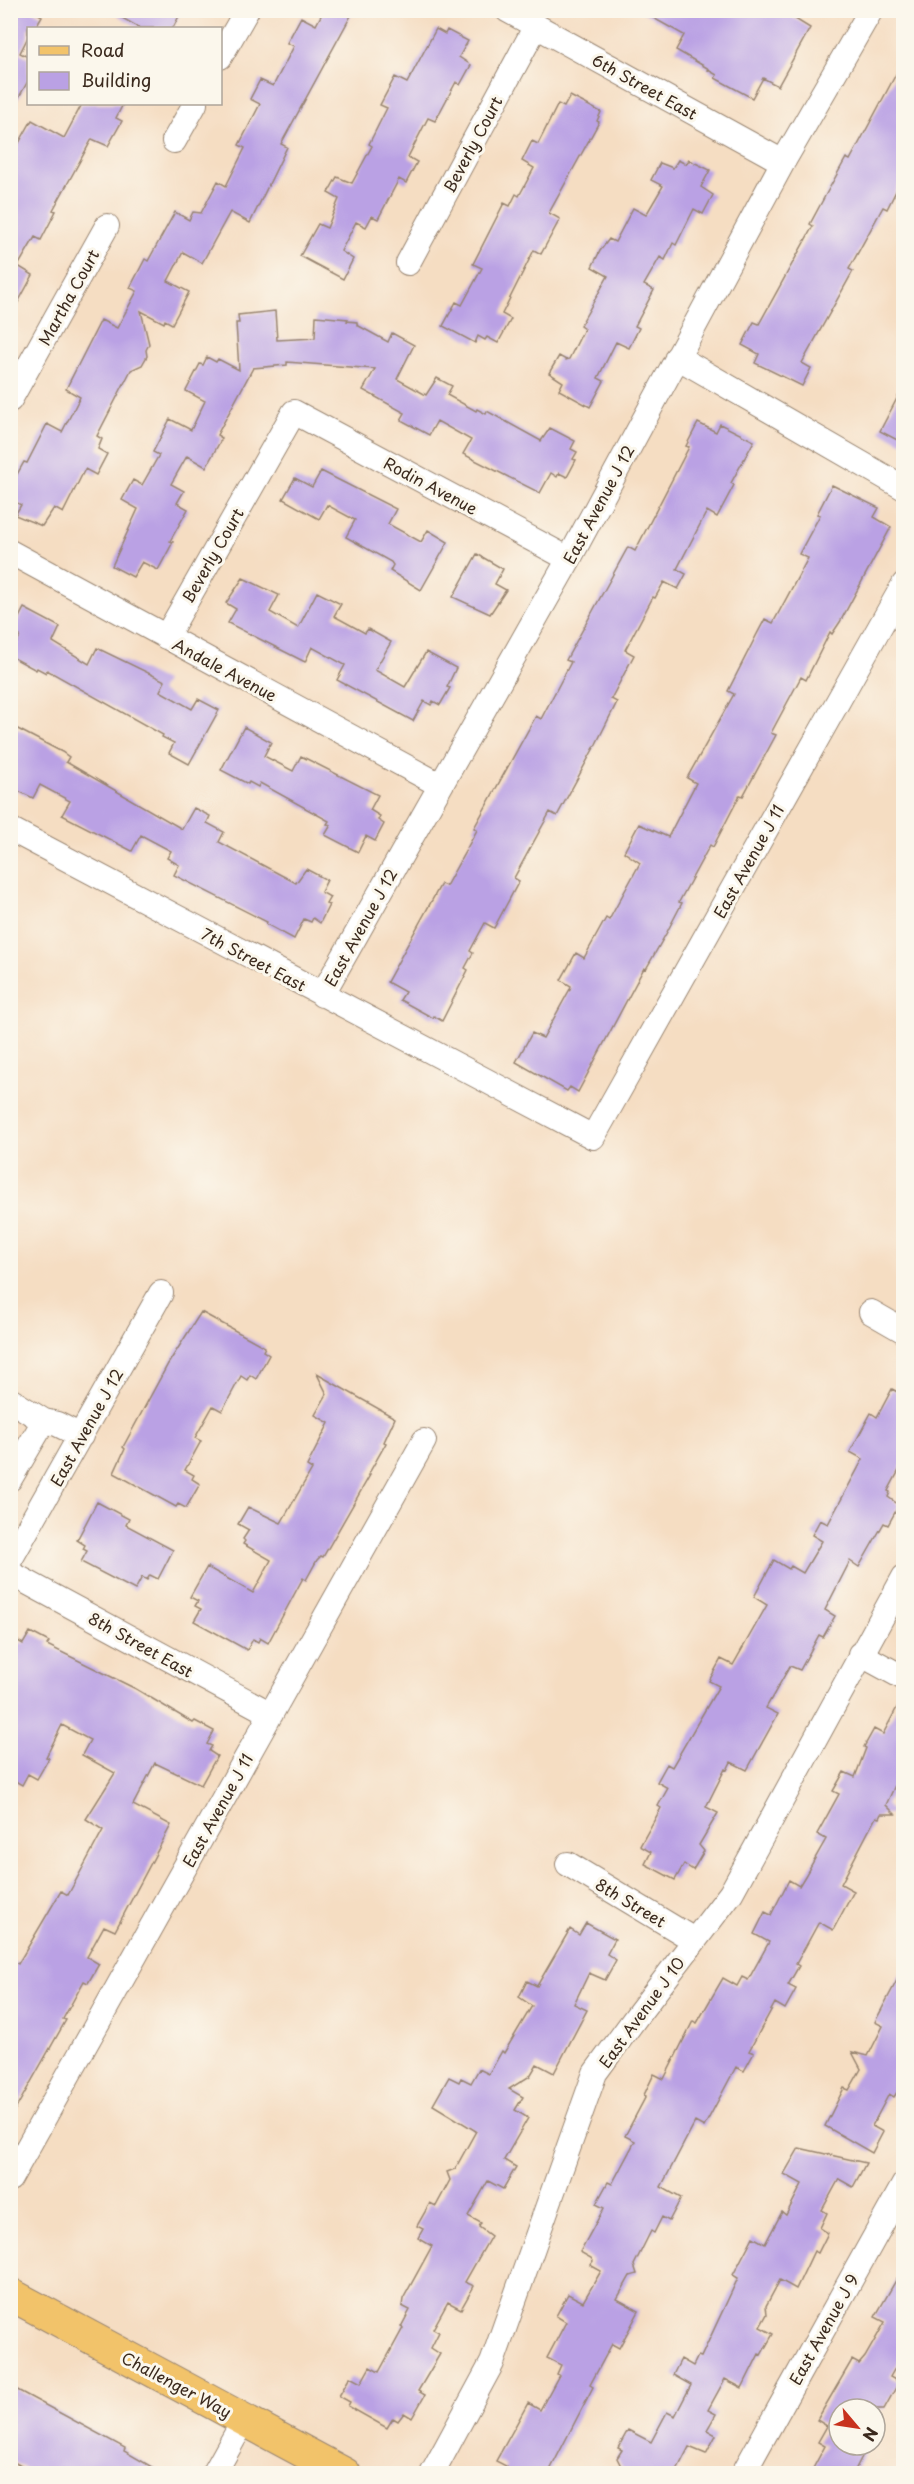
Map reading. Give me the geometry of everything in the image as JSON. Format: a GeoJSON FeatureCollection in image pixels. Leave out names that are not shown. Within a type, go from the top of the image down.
{"type":"FeatureCollection","features":[{"type":"Feature","properties":{"kind":"main road","name":"Challenger Way"},"geometry":{"type":"LineString","coordinates":[[10,2294],[345,2474]]}},
{"type":"Feature","properties":{"kind":"street"},"geometry":{"type":"LineString","coordinates":[[222,53],[246,10]]}},
{"type":"Feature","properties":{"kind":"street","name":"6th Street East"},"geometry":{"type":"LineString","coordinates":[[507,10],[783,162]]}},
{"type":"Feature","properties":{"kind":"street","name":"East Avenue J 12"},"geometry":{"type":"LineString","coordinates":[[322,995],[569,559],[783,162],[871,10]]}},
{"type":"Feature","properties":{"kind":"street","name":"Beverly Court"},"geometry":{"type":"LineString","coordinates":[[408,263],[536,26]]}},
{"type":"Feature","properties":{"kind":"street"},"geometry":{"type":"LineString","coordinates":[[174,141],[194,105]]}},
{"type":"Feature","properties":{"kind":"street","name":"Martha Court"},"geometry":{"type":"LineString","coordinates":[[10,400],[107,226]]}},
{"type":"Feature","properties":{"kind":"street"},"geometry":{"type":"LineString","coordinates":[[677,357],[903,488]]}},
{"type":"Feature","properties":{"kind":"street","name":"Beverly Court"},"geometry":{"type":"LineString","coordinates":[[166,637],[294,412]]}},
{"type":"Feature","properties":{"kind":"street","name":"Rodin Avenue"},"geometry":{"type":"LineString","coordinates":[[294,412],[569,559]]}},
{"type":"Feature","properties":{"kind":"street","name":"Andale Avenue"},"geometry":{"type":"LineString","coordinates":[[10,552],[440,785]]}},
{"type":"Feature","properties":{"kind":"street","name":"East Avenue J 11"},"geometry":{"type":"LineString","coordinates":[[593,1137],[903,584]]}},
{"type":"Feature","properties":{"kind":"street","name":"7th Street East"},"geometry":{"type":"LineString","coordinates":[[10,829],[593,1137]]}},
{"type":"Feature","properties":{"kind":"street","name":"East Avenue J 12"},"geometry":{"type":"LineString","coordinates":[[10,1560],[161,1293]]}},
{"type":"Feature","properties":{"kind":"street"},"geometry":{"type":"LineString","coordinates":[[871,1312],[903,1331]]}},
{"type":"Feature","properties":{"kind":"street"},"geometry":{"type":"LineString","coordinates":[[10,1400],[44,1421],[57,1424],[81,1436]]}},
{"type":"Feature","properties":{"kind":"street"},"geometry":{"type":"LineString","coordinates":[[10,1479],[44,1421]]}},
{"type":"Feature","properties":{"kind":"street","name":"East Avenue J 11"},"geometry":{"type":"LineString","coordinates":[[10,2179],[424,1441]]}},
{"type":"Feature","properties":{"kind":"street","name":"8th Street East"},"geometry":{"type":"LineString","coordinates":[[10,1573],[271,1714]]}},
{"type":"Feature","properties":{"kind":"street","name":"East Avenue J 10"},"geometry":{"type":"LineString","coordinates":[[432,2474],[492,2363],[595,2073],[731,1893],[903,1577]]}},
{"type":"Feature","properties":{"kind":"street"},"geometry":{"type":"LineString","coordinates":[[860,1654],[903,1678]]}},
{"type":"Feature","properties":{"kind":"street","name":"8th Street"},"geometry":{"type":"LineString","coordinates":[[568,1864],[694,1940]]}},
{"type":"Feature","properties":{"kind":"street","name":"East Avenue J 9"},"geometry":{"type":"LineString","coordinates":[[743,2474],[903,2184]]}},
{"type":"Feature","properties":{"kind":"street"},"geometry":{"type":"LineString","coordinates":[[214,2474],[244,2420]]}},
{"type":"Feature","properties":{"kind":"building"},"geometry":{"type":"Polygon","coordinates":[[[10,10],[32,10],[42,16],[36,27],[27,27],[27,39],[20,53],[27,56],[27,83],[10,113],[10,10]]]}},
{"type":"Feature","properties":{"kind":"building"},"geometry":{"type":"Polygon","coordinates":[[[108,10],[182,10],[174,27],[138,27],[108,10]]]}},
{"type":"Feature","properties":{"kind":"building"},"geometry":{"type":"Polygon","coordinates":[[[324,10],[354,10],[281,144],[287,147],[250,223],[230,212],[202,263],[183,252],[168,281],[189,292],[172,324],[165,320],[164,323],[141,311],[149,344],[146,350],[147,356],[142,365],[131,370],[97,436],[102,439],[98,449],[107,454],[96,475],[85,469],[63,513],[54,508],[42,526],[15,515],[21,505],[10,499],[10,487],[24,462],[27,463],[47,424],[62,432],[80,397],[66,389],[101,320],[117,328],[137,291],[130,288],[145,259],[148,261],[175,212],[189,220],[193,212],[201,213],[218,181],[226,186],[245,148],[239,145],[260,104],[250,99],[260,80],[273,86],[294,46],[287,43],[301,17],[316,25],[324,10]]]}},
{"type":"Feature","properties":{"kind":"building"},"geometry":{"type":"Polygon","coordinates":[[[639,10],[796,10],[792,17],[810,28],[778,86],[763,78],[752,98],[715,78],[717,75],[709,69],[676,50],[684,35],[639,10]]]}},
{"type":"Feature","properties":{"kind":"building"},"geometry":{"type":"Polygon","coordinates":[[[436,29],[445,34],[447,30],[468,41],[459,57],[471,65],[460,85],[456,82],[435,121],[428,118],[408,157],[417,162],[406,183],[399,179],[378,219],[372,216],[366,227],[356,222],[341,251],[353,259],[343,279],[300,256],[318,224],[327,228],[339,199],[328,193],[337,177],[352,183],[372,146],[369,144],[387,108],[380,105],[395,77],[407,83],[436,29]]]}},
{"type":"Feature","properties":{"kind":"building"},"geometry":{"type":"Polygon","coordinates":[[[903,61],[903,177],[887,209],[883,207],[849,269],[853,271],[802,363],[811,368],[802,386],[755,363],[759,354],[742,345],[754,322],[759,324],[813,226],[810,224],[825,196],[846,158],[850,160],[903,61]]]}},
{"type":"Feature","properties":{"kind":"building"},"geometry":{"type":"Polygon","coordinates":[[[570,96],[601,112],[597,121],[599,122],[549,213],[560,219],[541,254],[534,250],[502,314],[511,319],[498,343],[487,337],[485,340],[478,336],[475,343],[443,326],[456,302],[462,305],[482,268],[473,264],[504,203],[510,206],[516,194],[519,196],[534,168],[522,161],[532,141],[538,144],[558,104],[564,107],[570,96]]]}},
{"type":"Feature","properties":{"kind":"building"},"geometry":{"type":"Polygon","coordinates":[[[81,105],[122,105],[116,118],[122,121],[108,146],[92,139],[53,210],[56,211],[41,240],[35,237],[18,266],[33,275],[10,317],[10,159],[32,120],[64,138],[81,105]]]}},
{"type":"Feature","properties":{"kind":"building"},"geometry":{"type":"Polygon","coordinates":[[[678,160],[686,164],[689,160],[710,170],[701,187],[713,195],[703,214],[694,209],[676,245],[673,243],[665,260],[660,257],[644,285],[654,290],[635,326],[639,328],[629,348],[616,342],[598,378],[604,381],[590,407],[559,390],[563,382],[549,373],[559,356],[566,360],[569,359],[584,329],[580,326],[608,276],[592,267],[600,251],[609,239],[615,242],[633,208],[646,215],[663,186],[651,180],[660,163],[673,168],[678,160]]]}},
{"type":"Feature","properties":{"kind":"building"},"geometry":{"type":"Polygon","coordinates":[[[275,311],[277,340],[315,338],[316,316],[348,319],[347,321],[357,322],[357,325],[388,342],[392,333],[414,345],[397,379],[426,395],[437,378],[452,386],[447,395],[476,411],[477,409],[486,414],[487,411],[541,441],[550,428],[575,441],[571,449],[577,452],[573,459],[576,460],[567,477],[559,473],[557,477],[551,473],[540,493],[463,454],[471,440],[437,421],[429,435],[401,420],[405,413],[363,390],[375,369],[287,362],[287,365],[253,368],[217,435],[222,438],[206,467],[187,456],[171,484],[184,491],[177,503],[188,509],[170,541],[173,542],[158,570],[142,562],[133,577],[112,566],[138,509],[122,500],[133,480],[142,485],[159,455],[153,452],[170,419],[191,430],[205,401],[186,391],[200,364],[203,365],[207,357],[216,362],[218,359],[239,370],[236,323],[239,323],[238,315],[275,311]]]}},
{"type":"Feature","properties":{"kind":"building"},"geometry":{"type":"Polygon","coordinates":[[[903,387],[903,443],[880,431],[903,387]]]}},
{"type":"Feature","properties":{"kind":"building"},"geometry":{"type":"Polygon","coordinates":[[[698,423],[716,432],[720,424],[754,441],[731,483],[734,485],[717,517],[707,511],[677,569],[686,574],[678,589],[664,582],[655,598],[653,597],[625,650],[634,655],[611,699],[617,702],[596,744],[557,816],[550,812],[514,878],[519,881],[494,928],[485,923],[470,951],[473,953],[465,968],[468,970],[442,1021],[434,1016],[433,1018],[400,1000],[405,992],[387,982],[441,884],[446,886],[477,830],[474,828],[536,716],[541,719],[571,662],[566,660],[628,547],[635,551],[689,447],[686,446],[698,423]]]}},
{"type":"Feature","properties":{"kind":"building"},"geometry":{"type":"Polygon","coordinates":[[[321,471],[396,509],[388,524],[421,542],[428,530],[448,542],[421,590],[390,571],[393,565],[391,562],[346,537],[355,520],[327,505],[319,519],[283,499],[295,478],[312,487],[321,471]]]}},
{"type":"Feature","properties":{"kind":"building"},"geometry":{"type":"Polygon","coordinates":[[[832,485],[879,508],[874,517],[891,527],[840,622],[832,634],[830,632],[806,680],[801,677],[771,733],[776,735],[743,796],[740,795],[713,847],[710,845],[679,902],[682,903],[667,932],[646,969],[644,968],[578,1092],[570,1087],[567,1091],[516,1062],[532,1033],[543,1038],[571,986],[561,980],[576,953],[584,958],[606,918],[609,920],[640,863],[624,852],[639,824],[668,837],[696,783],[687,778],[734,694],[728,691],[765,619],[773,623],[808,558],[799,554],[820,515],[817,514],[832,485]]]}},
{"type":"Feature","properties":{"kind":"building"},"geometry":{"type":"Polygon","coordinates":[[[477,554],[503,569],[495,584],[506,590],[490,614],[453,597],[477,554]]]}},
{"type":"Feature","properties":{"kind":"building"},"geometry":{"type":"Polygon","coordinates":[[[243,578],[279,595],[270,612],[298,628],[317,592],[341,604],[334,616],[365,633],[368,629],[391,642],[375,670],[405,687],[426,652],[456,668],[447,687],[450,688],[440,705],[433,701],[431,705],[424,701],[413,721],[337,680],[345,665],[312,647],[305,662],[228,623],[236,609],[226,603],[243,578]]]}},
{"type":"Feature","properties":{"kind":"building"},"geometry":{"type":"Polygon","coordinates":[[[24,608],[60,627],[53,642],[89,664],[97,648],[165,681],[160,691],[192,709],[198,699],[219,710],[189,764],[169,753],[174,743],[162,737],[163,735],[47,670],[46,673],[37,668],[36,670],[10,656],[20,636],[12,631],[24,608]]]}},
{"type":"Feature","properties":{"kind":"building"},"geometry":{"type":"Polygon","coordinates":[[[10,725],[62,752],[69,757],[66,762],[182,829],[194,808],[210,816],[207,823],[224,832],[219,842],[296,883],[306,869],[327,880],[321,892],[330,897],[326,904],[329,905],[320,923],[313,918],[311,922],[304,919],[294,939],[266,924],[267,922],[174,875],[179,865],[167,858],[171,851],[141,835],[132,851],[62,815],[70,801],[40,785],[33,798],[10,787],[10,725]]]}},
{"type":"Feature","properties":{"kind":"building"},"geometry":{"type":"Polygon","coordinates":[[[244,727],[271,742],[264,756],[293,771],[301,756],[378,795],[370,810],[380,816],[378,820],[384,824],[375,841],[366,836],[358,852],[325,835],[331,825],[327,824],[329,821],[260,783],[258,787],[249,782],[248,784],[221,770],[244,727]]]}},
{"type":"Feature","properties":{"kind":"building"},"geometry":{"type":"Polygon","coordinates":[[[201,1312],[265,1347],[263,1351],[269,1355],[256,1379],[250,1375],[247,1380],[241,1376],[222,1411],[213,1406],[195,1438],[201,1441],[185,1470],[194,1475],[192,1479],[200,1484],[186,1508],[178,1504],[176,1507],[114,1473],[125,1449],[123,1447],[168,1364],[201,1312]]]}},
{"type":"Feature","properties":{"kind":"building"},"geometry":{"type":"Polygon","coordinates":[[[317,1374],[395,1418],[384,1442],[386,1443],[368,1475],[370,1475],[323,1557],[317,1560],[306,1580],[303,1578],[268,1643],[260,1638],[258,1642],[253,1639],[247,1650],[194,1621],[201,1609],[195,1606],[198,1601],[190,1597],[207,1567],[253,1593],[271,1560],[243,1544],[245,1541],[243,1539],[249,1530],[238,1524],[248,1507],[281,1523],[312,1469],[307,1466],[329,1423],[315,1415],[327,1394],[317,1374]]]}},
{"type":"Feature","properties":{"kind":"building"},"geometry":{"type":"Polygon","coordinates":[[[892,1389],[903,1395],[903,1463],[888,1491],[890,1492],[888,1497],[899,1505],[888,1525],[884,1523],[859,1567],[850,1561],[825,1610],[835,1616],[823,1637],[819,1635],[800,1670],[790,1666],[766,1708],[778,1714],[747,1770],[731,1762],[727,1770],[725,1769],[706,1807],[718,1813],[699,1845],[704,1851],[693,1870],[684,1864],[675,1880],[645,1864],[651,1852],[640,1846],[661,1808],[658,1806],[668,1788],[657,1782],[667,1764],[672,1767],[719,1686],[709,1681],[721,1659],[733,1665],[767,1605],[754,1597],[774,1560],[789,1569],[791,1566],[803,1573],[822,1541],[812,1535],[820,1520],[828,1524],[863,1459],[850,1452],[871,1413],[877,1417],[892,1389]]]}},
{"type":"Feature","properties":{"kind":"building"},"geometry":{"type":"Polygon","coordinates":[[[97,1502],[129,1519],[126,1525],[173,1550],[158,1579],[150,1575],[147,1580],[142,1577],[135,1590],[81,1562],[87,1551],[83,1549],[85,1545],[77,1540],[97,1502]]]}},
{"type":"Feature","properties":{"kind":"building"},"geometry":{"type":"Polygon","coordinates":[[[30,1632],[49,1642],[47,1645],[136,1689],[193,1723],[195,1721],[214,1731],[207,1744],[212,1746],[209,1751],[217,1756],[201,1785],[155,1763],[133,1805],[171,1825],[115,1931],[104,1926],[87,1957],[99,1964],[88,1983],[84,1981],[63,2019],[66,2020],[10,2119],[10,1959],[18,1964],[61,1891],[68,1895],[103,1830],[86,1819],[115,1773],[82,1755],[90,1740],[62,1725],[46,1757],[49,1758],[37,1779],[28,1774],[22,1785],[10,1778],[10,1654],[18,1641],[23,1644],[30,1632]]]}},
{"type":"Feature","properties":{"kind":"building"},"geometry":{"type":"Polygon","coordinates":[[[903,1696],[903,1768],[886,1805],[895,1814],[881,1814],[879,1818],[876,1817],[841,1884],[854,1891],[833,1930],[819,1922],[796,1964],[799,1966],[788,1985],[796,1989],[785,2009],[775,2003],[749,2051],[754,2053],[744,2071],[736,2067],[704,2127],[695,2122],[661,2187],[681,2198],[669,2221],[662,2217],[654,2233],[651,2231],[634,2265],[637,2274],[630,2276],[617,2299],[639,2311],[619,2348],[612,2344],[590,2385],[593,2387],[548,2474],[502,2474],[506,2466],[496,2461],[528,2403],[540,2410],[559,2375],[557,2374],[561,2365],[547,2358],[566,2322],[556,2316],[568,2294],[583,2302],[601,2271],[590,2265],[593,2261],[591,2258],[580,2252],[604,2208],[596,2204],[608,2182],[612,2184],[635,2141],[625,2136],[646,2096],[644,2095],[654,2074],[664,2079],[693,2021],[697,2023],[723,1978],[737,1986],[742,1977],[748,1980],[769,1942],[754,1934],[765,1912],[771,1915],[789,1880],[799,1886],[826,1839],[817,1834],[839,1794],[833,1791],[844,1772],[855,1777],[866,1748],[864,1747],[874,1729],[883,1734],[903,1696]]]}},
{"type":"Feature","properties":{"kind":"building"},"geometry":{"type":"Polygon","coordinates":[[[586,1923],[615,1939],[607,1954],[616,1960],[605,1980],[589,1973],[574,2004],[587,2010],[554,2073],[537,2064],[530,2076],[509,2089],[523,2097],[515,2110],[528,2118],[504,2160],[516,2167],[503,2189],[488,2181],[468,2216],[481,2223],[479,2227],[491,2236],[465,2282],[474,2286],[461,2309],[448,2302],[433,2329],[439,2332],[431,2348],[440,2354],[418,2391],[425,2395],[412,2418],[404,2413],[398,2421],[393,2418],[387,2428],[348,2406],[350,2402],[339,2396],[350,2377],[361,2383],[370,2367],[379,2372],[403,2328],[401,2327],[410,2310],[402,2306],[403,2299],[432,2246],[418,2238],[423,2229],[417,2226],[430,2203],[436,2206],[450,2180],[447,2172],[455,2169],[476,2131],[433,2105],[449,2077],[459,2082],[461,2078],[471,2083],[479,2069],[489,2074],[532,2006],[519,1997],[527,1981],[537,1986],[570,1929],[579,1935],[586,1923]]]}},
{"type":"Feature","properties":{"kind":"building"},"geometry":{"type":"Polygon","coordinates":[[[903,1969],[903,2092],[899,2089],[894,2097],[889,2094],[872,2126],[883,2132],[872,2153],[825,2126],[844,2088],[849,2090],[861,2069],[852,2052],[868,2056],[883,2026],[875,2022],[903,1969]]]}},
{"type":"Feature","properties":{"kind":"building"},"geometry":{"type":"Polygon","coordinates":[[[799,2148],[866,2163],[853,2187],[839,2179],[822,2210],[827,2213],[820,2228],[828,2233],[818,2253],[814,2251],[796,2289],[780,2280],[766,2306],[767,2314],[760,2327],[773,2334],[761,2355],[759,2354],[742,2388],[725,2379],[708,2410],[716,2414],[707,2430],[716,2435],[706,2454],[689,2447],[675,2474],[632,2474],[622,2468],[617,2458],[622,2450],[618,2448],[628,2430],[651,2442],[667,2412],[675,2416],[691,2385],[673,2375],[681,2359],[693,2366],[698,2356],[701,2357],[738,2278],[733,2275],[753,2237],[765,2244],[782,2212],[786,2215],[802,2184],[784,2174],[799,2148]]]}},
{"type":"Feature","properties":{"kind":"building"},"geometry":{"type":"Polygon","coordinates":[[[903,2268],[903,2354],[890,2377],[899,2382],[887,2404],[887,2397],[830,2397],[852,2360],[859,2364],[865,2357],[885,2322],[875,2317],[903,2268]]]}},
{"type":"Feature","properties":{"kind":"building"},"geometry":{"type":"Polygon","coordinates":[[[10,2386],[125,2448],[124,2451],[164,2474],[36,2474],[10,2460],[10,2386]]]}},
{"type":"Feature","properties":{"kind":"building"},"geometry":{"type":"Polygon","coordinates":[[[827,2403],[827,2426],[817,2420],[827,2403]]]}},
{"type":"Feature","properties":{"kind":"building"},"geometry":{"type":"Polygon","coordinates":[[[827,2426],[827,2457],[862,2457],[853,2474],[810,2474],[825,2446],[818,2442],[827,2426]]]}}]}
